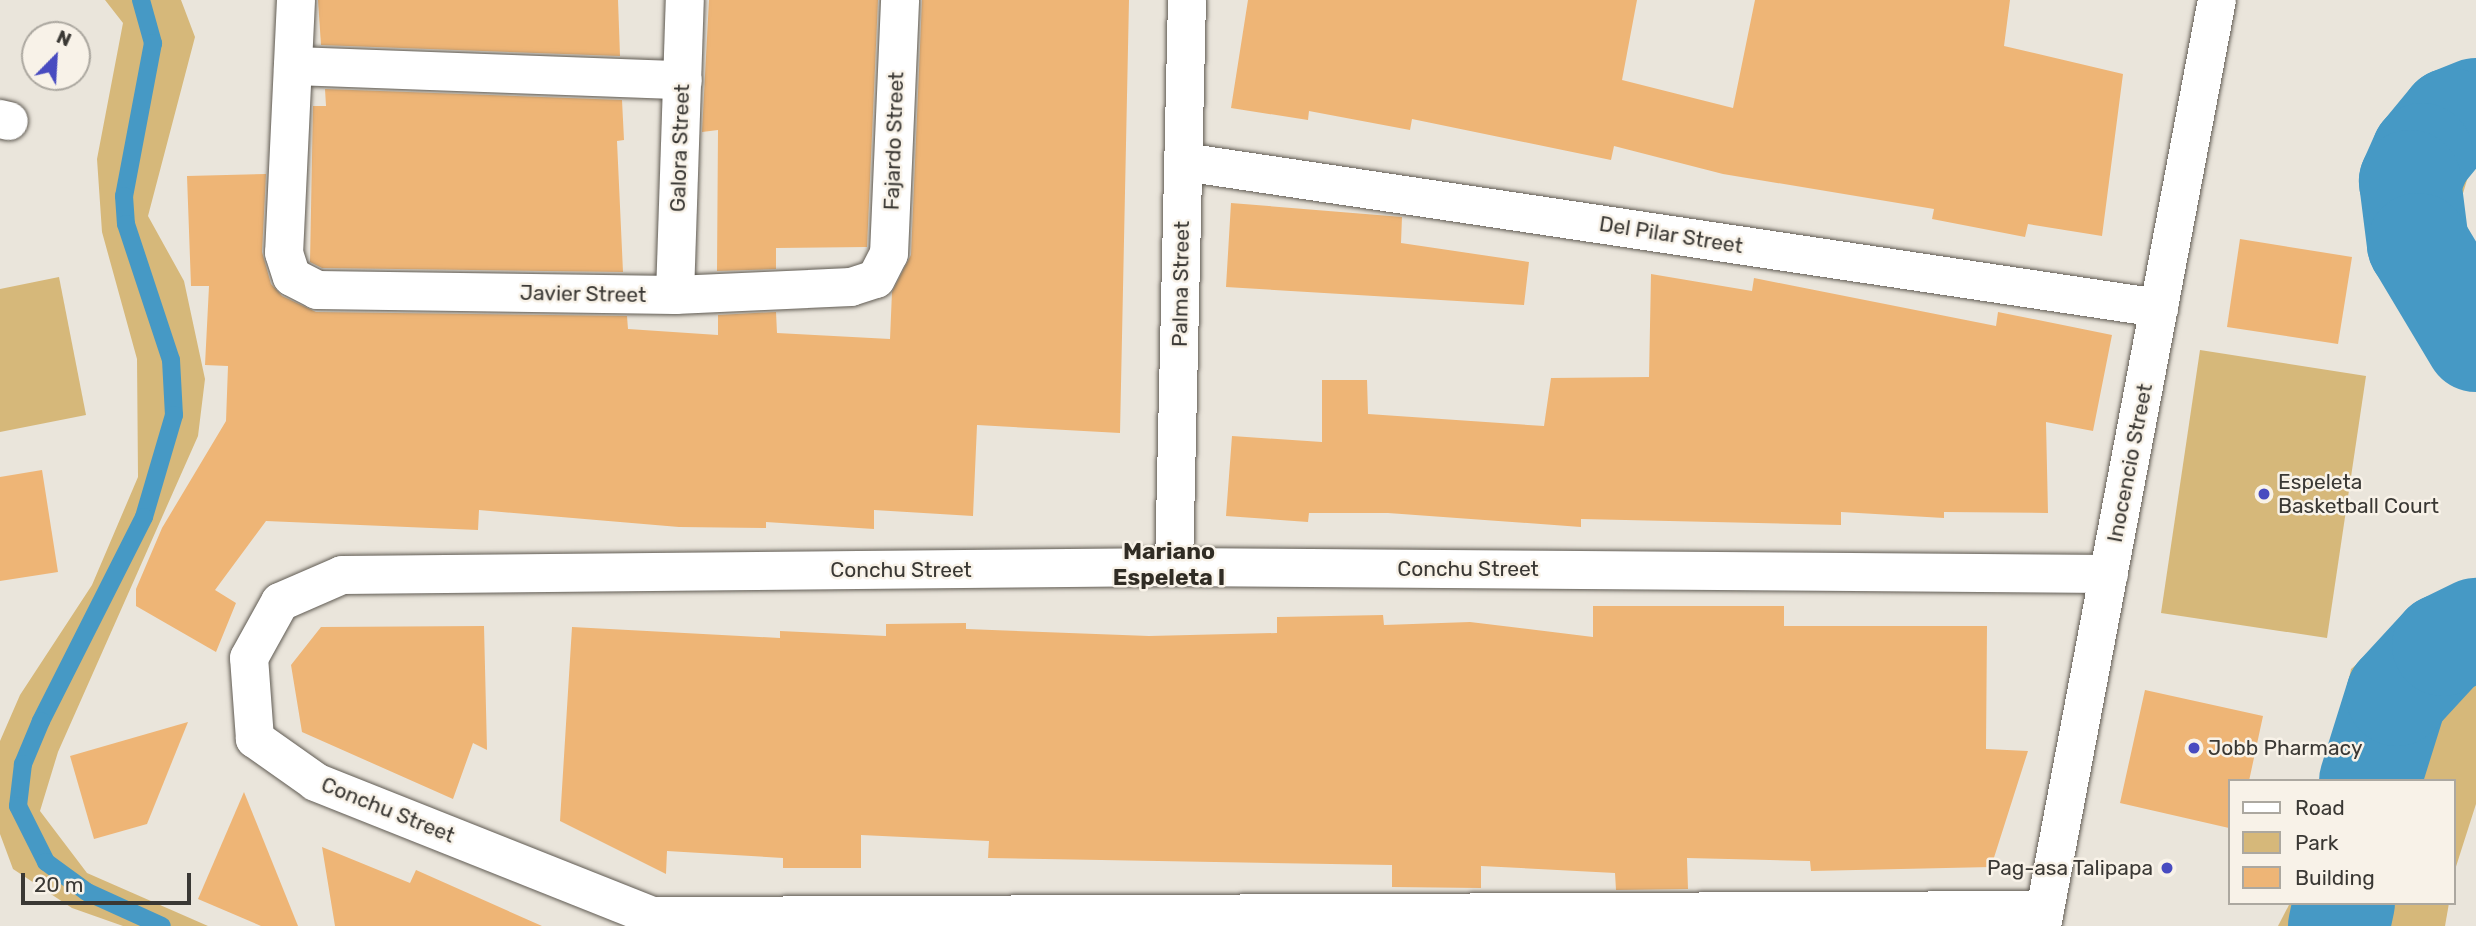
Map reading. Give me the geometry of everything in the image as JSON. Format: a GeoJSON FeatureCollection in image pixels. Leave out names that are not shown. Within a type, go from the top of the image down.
{"type":"FeatureCollection","features":[{"type":"Feature","properties":{"kind":"street"},"geometry":{"type":"LineString","coordinates":[[296,0],[293,66],[683,80]]}},
{"type":"Feature","properties":{"kind":"street","name":"Galora Street"},"geometry":{"type":"LineString","coordinates":[[674,295],[685,0]]}},
{"type":"Feature","properties":{"kind":"street","name":"Fajardo Street"},"geometry":{"type":"LineString","coordinates":[[876,279],[889,254],[900,0]]}},
{"type":"Feature","properties":{"kind":"street","name":"Palma Street"},"geometry":{"type":"LineString","coordinates":[[1174,567],[1187,0]]}},
{"type":"Feature","properties":{"kind":"street","name":"Inocencio Street"},"geometry":{"type":"LineString","coordinates":[[2043,918],[2217,0]]}},
{"type":"Feature","properties":{"kind":"street","name":"Javier Street"},"geometry":{"type":"LineString","coordinates":[[293,66],[284,253],[292,277],[317,290],[674,295],[851,287],[876,279]]}},
{"type":"Feature","properties":{"kind":"street","name":"Del Pilar Street"},"geometry":{"type":"LineString","coordinates":[[1184,162],[2159,308]]}},
{"type":"Feature","properties":{"kind":"street","name":"Conchu Street"},"geometry":{"type":"LineString","coordinates":[[652,921],[316,782],[255,739],[248,658],[281,602],[342,575],[1174,567],[2109,574]]}},
{"type":"Feature","properties":{"kind":"street"},"geometry":{"type":"LineString","coordinates":[[652,921],[2043,918]]}},
{"type":"Feature","properties":{"kind":"green space"},"geometry":{"type":"Polygon","coordinates":[[[105,0],[181,0],[195,37],[148,216],[184,281],[205,379],[198,436],[58,752],[40,811],[87,873],[208,926],[123,926],[72,908],[13,869],[0,834],[0,741],[20,695],[92,585],[138,477],[137,359],[102,232],[97,159],[123,23],[105,0]]]}},
{"type":"Feature","properties":{"kind":"green space"},"geometry":{"type":"Polygon","coordinates":[[[2476,64],[2476,150],[2458,210],[2476,245],[2476,380],[2380,239],[2366,202],[2369,153],[2437,86],[2476,64]]]}},
{"type":"Feature","properties":{"kind":"green space"},"geometry":{"type":"Polygon","coordinates":[[[59,277],[86,415],[0,432],[0,289],[59,277]]]}},
{"type":"Feature","properties":{"kind":"green space","name":"Espeleta Basketball Court"},"geometry":{"type":"Polygon","coordinates":[[[2200,350],[2366,376],[2327,638],[2161,613],[2200,350]]]}},
{"type":"Feature","properties":{"kind":"green space"},"geometry":{"type":"Polygon","coordinates":[[[2476,608],[2476,804],[2455,870],[2455,779],[2328,779],[2351,669],[2385,641],[2476,608]]]}},
{"type":"Feature","properties":{"kind":"green space"},"geometry":{"type":"Polygon","coordinates":[[[2289,905],[2449,905],[2445,926],[2278,926],[2289,905]]]}},
{"type":"Feature","properties":{"kind":"building"},"geometry":{"type":"Polygon","coordinates":[[[318,0],[618,0],[620,56],[321,45],[318,0]]]}},
{"type":"Feature","properties":{"kind":"building"},"geometry":{"type":"Polygon","coordinates":[[[709,0],[878,0],[867,247],[776,248],[776,269],[717,271],[718,130],[702,132],[709,0]]]}},
{"type":"Feature","properties":{"kind":"building"},"geometry":{"type":"Polygon","coordinates":[[[922,0],[1129,0],[1120,433],[977,425],[973,516],[874,510],[874,529],[766,522],[766,528],[679,527],[479,510],[478,530],[266,521],[215,590],[236,603],[216,652],[136,606],[136,589],[162,528],[226,421],[228,366],[205,365],[209,286],[191,286],[187,176],[266,174],[262,252],[271,284],[282,296],[316,312],[627,316],[628,329],[718,335],[718,315],[776,312],[777,333],[890,339],[892,292],[911,255],[922,0]]]}},
{"type":"Feature","properties":{"kind":"building"},"geometry":{"type":"Polygon","coordinates":[[[1248,0],[1637,0],[1622,80],[1733,108],[1755,0],[2010,0],[2004,46],[2123,74],[2102,236],[2028,224],[2025,237],[1932,219],[1934,209],[1723,174],[1614,146],[1611,160],[1412,119],[1410,130],[1309,111],[1308,120],[1231,108],[1248,0]]]}},
{"type":"Feature","properties":{"kind":"building"},"geometry":{"type":"Polygon","coordinates":[[[325,89],[622,100],[624,140],[617,141],[623,272],[322,268],[310,262],[313,106],[326,106],[325,89]]]}},
{"type":"Feature","properties":{"kind":"building"},"geometry":{"type":"Polygon","coordinates":[[[1231,203],[1402,217],[1401,243],[1529,262],[1524,305],[1226,287],[1231,203]]]}},
{"type":"Feature","properties":{"kind":"building"},"geometry":{"type":"Polygon","coordinates":[[[2240,239],[2352,257],[2338,344],[2227,327],[2240,239]]]}},
{"type":"Feature","properties":{"kind":"building"},"geometry":{"type":"Polygon","coordinates":[[[1651,274],[1752,291],[1754,278],[1996,326],[1998,312],[2112,335],[2093,431],[2046,422],[2048,513],[1944,512],[1944,518],[1841,512],[1841,525],[1581,519],[1581,527],[1388,513],[1309,513],[1308,522],[1226,516],[1232,436],[1322,442],[1322,380],[1367,380],[1368,414],[1544,426],[1551,378],[1649,377],[1651,274]]]}},
{"type":"Feature","properties":{"kind":"building"},"geometry":{"type":"Polygon","coordinates":[[[42,470],[58,572],[0,581],[0,477],[42,470]]]}},
{"type":"Feature","properties":{"kind":"building"},"geometry":{"type":"Polygon","coordinates":[[[1593,606],[1784,606],[1784,626],[1987,626],[1986,749],[2028,751],[1991,867],[1811,871],[1810,861],[1687,858],[1688,889],[1616,890],[1615,873],[1481,866],[1481,888],[1392,887],[1392,865],[988,858],[989,841],[861,835],[861,868],[783,868],[783,858],[667,851],[666,874],[560,821],[572,627],[780,638],[780,631],[886,636],[886,624],[966,623],[966,629],[1149,636],[1277,633],[1277,617],[1383,615],[1384,625],[1470,622],[1593,637],[1593,606]]]}},
{"type":"Feature","properties":{"kind":"building"},"geometry":{"type":"Polygon","coordinates":[[[484,626],[487,750],[473,743],[453,799],[302,732],[291,665],[321,627],[484,626]]]}},
{"type":"Feature","properties":{"kind":"building","name":"Jobb Pharmacy"},"geometry":{"type":"Polygon","coordinates":[[[2145,690],[2263,716],[2249,779],[2228,779],[2228,828],[2120,803],[2145,690]]]}},
{"type":"Feature","properties":{"kind":"building"},"geometry":{"type":"Polygon","coordinates":[[[188,722],[147,824],[94,839],[70,756],[188,722]]]}},
{"type":"Feature","properties":{"kind":"building"},"geometry":{"type":"Polygon","coordinates":[[[244,792],[298,926],[261,926],[198,899],[244,792]]]}},
{"type":"Feature","properties":{"kind":"building"},"geometry":{"type":"Polygon","coordinates":[[[322,847],[410,883],[416,870],[542,926],[335,926],[322,847]]]}},
{"type":"Feature","properties":{"kind":"waterway"},"geometry":{"type":"LineString","coordinates":[[141,0],[153,43],[124,196],[126,224],[171,360],[174,415],[144,517],[41,721],[23,764],[18,806],[46,862],[87,892],[162,926]]}},
{"type":"Feature","properties":{"kind":"waterway"},"geometry":{"type":"LineString","coordinates":[[2476,109],[2451,119],[2422,154],[2410,181],[2418,244],[2476,341]]}},
{"type":"Feature","properties":{"kind":"waterway"},"geometry":{"type":"LineString","coordinates":[[2371,779],[2397,695],[2443,645],[2476,629]]}},
{"type":"Feature","properties":{"kind":"waterway"},"geometry":{"type":"LineString","coordinates":[[2339,926],[2344,905]]}},
{"type":"Feature","properties":{"kind":"place","name":"Espeleta Basketball Court"},"geometry":{"type":"Point","coordinates":[2264,494]}},
{"type":"Feature","properties":{"kind":"place","name":"Jobb Pharmacy"},"geometry":{"type":"Point","coordinates":[2194,748]}},
{"type":"Feature","properties":{"kind":"place","name":"Pag-asa Talipapa"},"geometry":{"type":"Point","coordinates":[2167,868]}},
{"type":"Feature","properties":{"kind":"district","name":"Mariano Espeleta I"},"geometry":{"type":"Point","coordinates":[1169,564]}}]}
